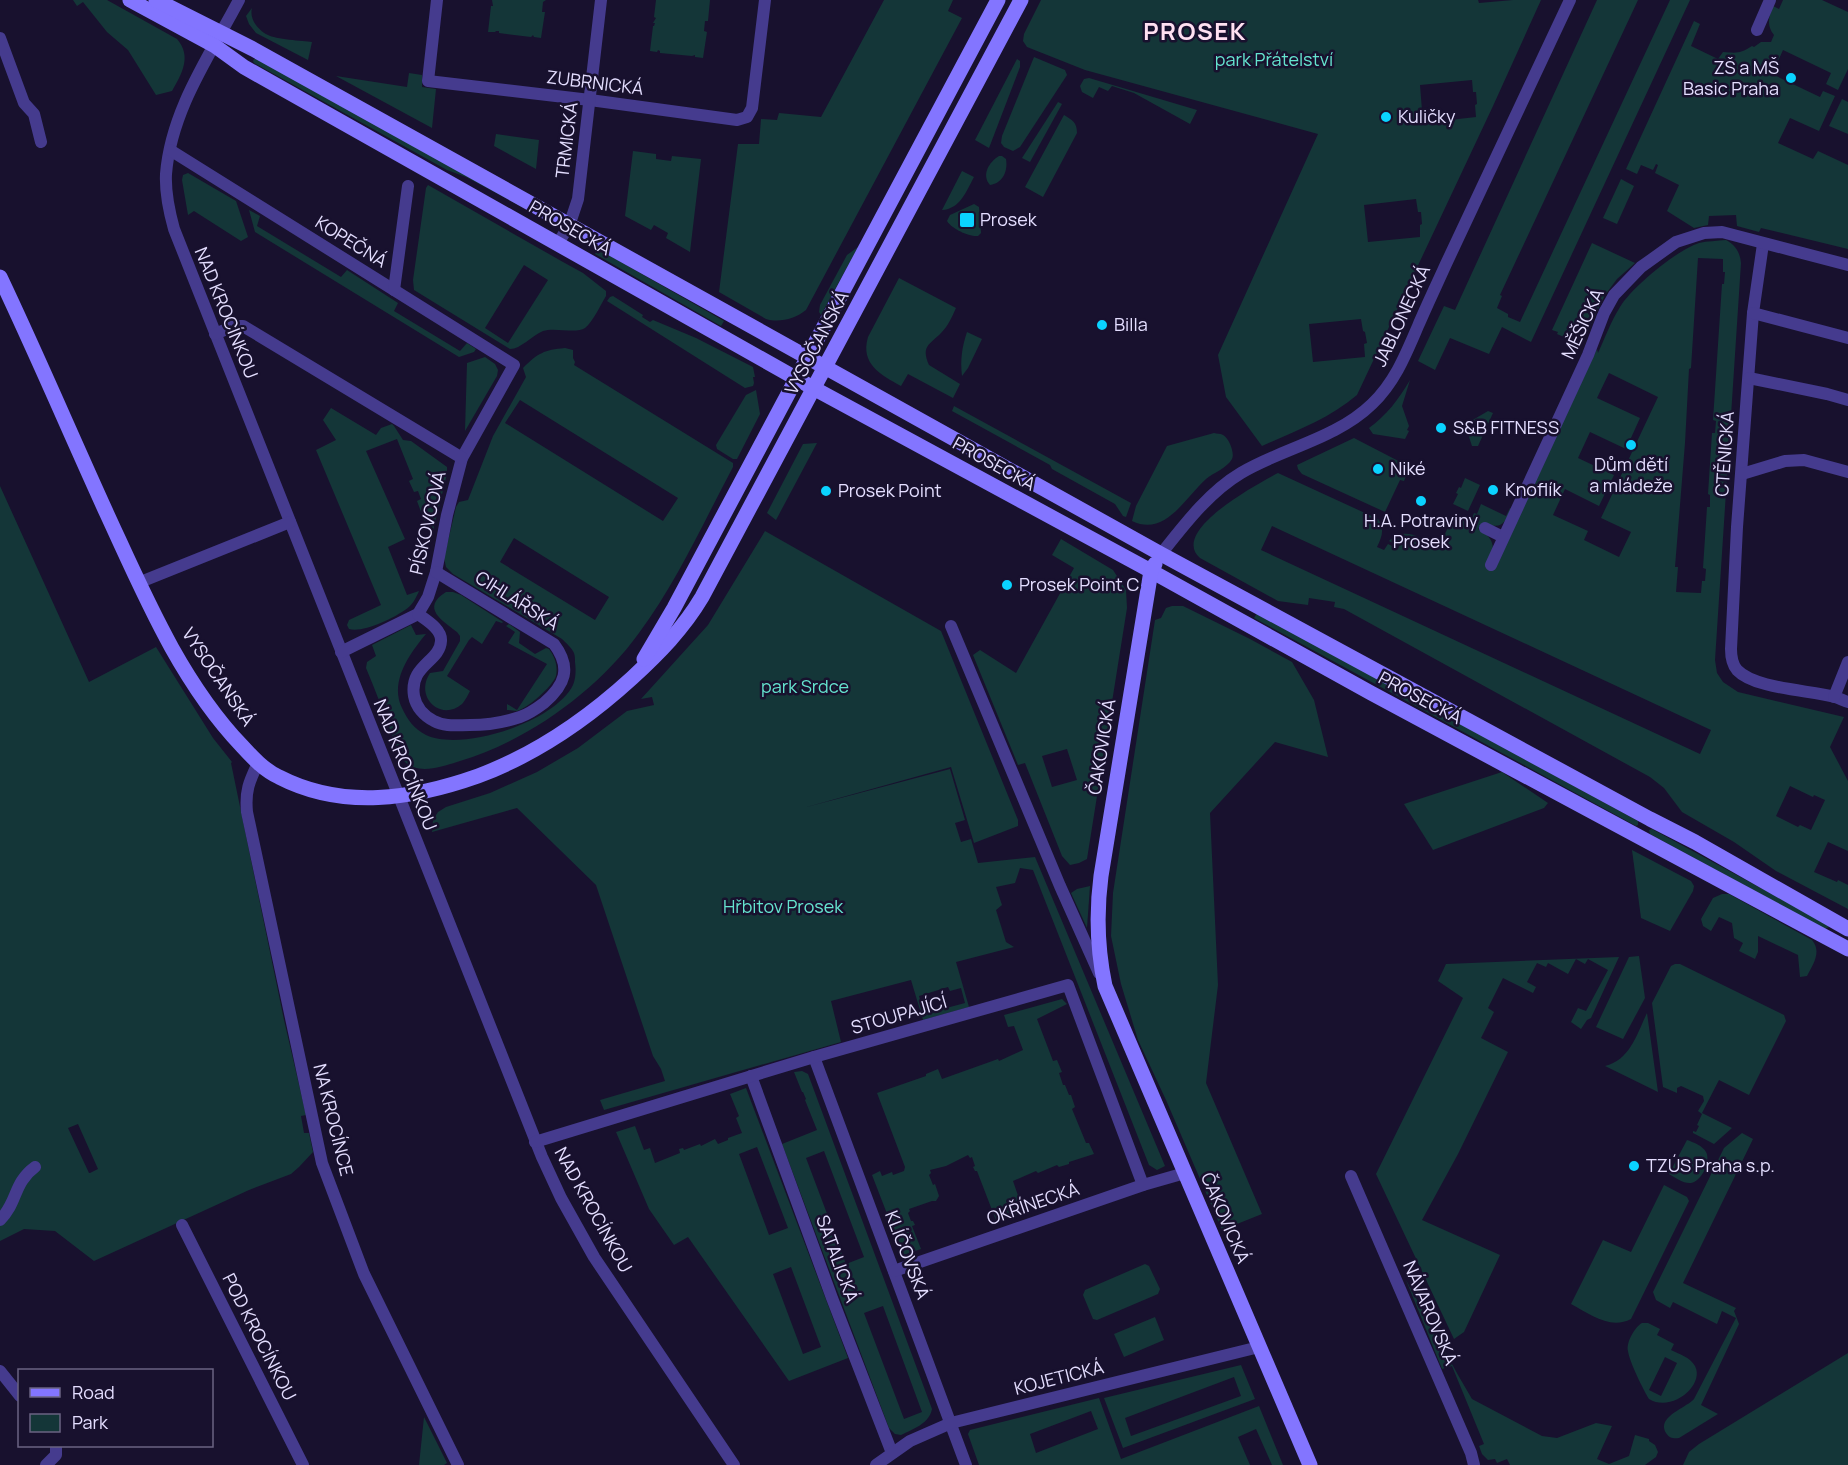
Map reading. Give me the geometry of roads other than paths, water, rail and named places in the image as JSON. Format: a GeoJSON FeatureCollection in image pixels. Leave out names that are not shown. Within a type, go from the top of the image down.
{"type":"FeatureCollection","features":[{"type":"Feature","properties":{"kind":"main road","name":"PROSECKÁ"},"geometry":{"type":"LineString","coordinates":[[130,0],[218,40],[569,226],[1161,554],[1695,842],[1848,928]]}},
{"type":"Feature","properties":{"kind":"main road","name":"PROSECKÁ"},"geometry":{"type":"LineString","coordinates":[[156,0],[218,40],[244,67],[815,389],[1371,693],[1848,949]]}},
{"type":"Feature","properties":{"kind":"main road","name":"VYSOČANSKÁ"},"geometry":{"type":"LineString","coordinates":[[622,687],[639,666],[674,609],[998,0]]}},
{"type":"Feature","properties":{"kind":"main road","name":"VYSOČANSKÁ"},"geometry":{"type":"LineString","coordinates":[[0,277],[138,583],[188,675],[233,737],[258,763],[277,776],[317,791],[338,796],[366,798],[398,796],[440,789],[511,762],[564,733],[589,716],[672,640],[692,614],[815,389],[1021,0]]}},
{"type":"Feature","properties":{"kind":"main road","name":"ČAKOVICKÁ"},"geometry":{"type":"LineString","coordinates":[[1161,554],[1151,572],[1098,902],[1099,956],[1105,986],[1310,1465]]}},
{"type":"Feature","properties":{"kind":"street","name":"NAD KROCÍNKOU"},"geometry":{"type":"LineString","coordinates":[[239,0],[198,74],[174,130],[166,176],[168,206],[174,229],[535,1142],[561,1198],[594,1257],[734,1465]]}},
{"type":"Feature","properties":{"kind":"street","name":"ZUBRNICKÁ"},"geometry":{"type":"LineString","coordinates":[[437,0],[428,81],[737,120],[747,117],[752,108],[765,0]]}},
{"type":"Feature","properties":{"kind":"street","name":"TRMICKÁ"},"geometry":{"type":"LineString","coordinates":[[558,243],[569,226],[578,199],[601,0]]}},
{"type":"Feature","properties":{"kind":"street","name":"JABLONECKÁ"},"geometry":{"type":"LineString","coordinates":[[1161,554],[1184,525],[1219,489],[1240,474],[1263,462],[1349,422],[1371,405],[1388,386],[1400,367],[1570,0]]}},
{"type":"Feature","properties":{"kind":"street"},"geometry":{"type":"LineString","coordinates":[[1757,30],[1770,0]]}},
{"type":"Feature","properties":{"kind":"street"},"geometry":{"type":"LineString","coordinates":[[0,38],[24,103],[34,114],[41,142]]}},
{"type":"Feature","properties":{"kind":"street","name":"KOPEČNÁ"},"geometry":{"type":"LineString","coordinates":[[170,150],[514,365]]}},
{"type":"Feature","properties":{"kind":"street"},"geometry":{"type":"LineString","coordinates":[[394,290],[408,186]]}},
{"type":"Feature","properties":{"kind":"street","name":"MĚŠICKÁ"},"geometry":{"type":"LineString","coordinates":[[1491,565],[1588,355],[1604,313],[1614,295],[1641,267],[1676,242],[1704,233],[1722,232],[1848,265]]}},
{"type":"Feature","properties":{"kind":"street","name":"CTĚNICKÁ"},"geometry":{"type":"LineString","coordinates":[[1763,244],[1753,313],[1737,527],[1731,659],[1735,667],[1746,677],[1766,684],[1834,697]]}},
{"type":"Feature","properties":{"kind":"street"},"geometry":{"type":"LineString","coordinates":[[1753,313],[1848,338]]}},
{"type":"Feature","properties":{"kind":"street"},"geometry":{"type":"LineString","coordinates":[[215,334],[234,326],[243,326],[462,458]]}},
{"type":"Feature","properties":{"kind":"street","name":"PÍSKOVCOVÁ"},"geometry":{"type":"LineString","coordinates":[[418,614],[428,597],[436,572],[447,515],[462,458],[514,365]]}},
{"type":"Feature","properties":{"kind":"street"},"geometry":{"type":"LineString","coordinates":[[1749,378],[1848,400]]}},
{"type":"Feature","properties":{"kind":"street"},"geometry":{"type":"LineString","coordinates":[[1742,474],[1785,461],[1804,460],[1848,472]]}},
{"type":"Feature","properties":{"kind":"street"},"geometry":{"type":"LineString","coordinates":[[138,583],[290,522]]}},
{"type":"Feature","properties":{"kind":"street"},"geometry":{"type":"LineString","coordinates":[[1485,528],[1503,537]]}},
{"type":"Feature","properties":{"kind":"street","name":"CIHLÁŘSKÁ"},"geometry":{"type":"LineString","coordinates":[[418,614],[439,633],[441,641],[437,652],[417,674],[413,688],[415,702],[422,712],[434,721],[448,726],[476,725],[520,717],[534,711],[560,687],[564,678],[565,666],[562,654],[554,644],[436,572]]}},
{"type":"Feature","properties":{"kind":"street"},"geometry":{"type":"LineString","coordinates":[[341,652],[418,614]]}},
{"type":"Feature","properties":{"kind":"street","name":"ČAKOVICKÁ"},"geometry":{"type":"LineString","coordinates":[[951,626],[1105,986]]}},
{"type":"Feature","properties":{"kind":"street"},"geometry":{"type":"LineString","coordinates":[[1848,662],[1834,697],[1848,702]]}},
{"type":"Feature","properties":{"kind":"street","name":"NA KROCÍNCE"},"geometry":{"type":"LineString","coordinates":[[258,763],[248,786],[247,812],[322,1163],[364,1274],[458,1465]]}},
{"type":"Feature","properties":{"kind":"street","name":"STOUPAJÍCÍ"},"geometry":{"type":"LineString","coordinates":[[535,1142],[814,1057],[1068,985],[1143,1185]]}},
{"type":"Feature","properties":{"kind":"street","name":"KLÍČOVSKÁ"},"geometry":{"type":"LineString","coordinates":[[814,1057],[966,1465]]}},
{"type":"Feature","properties":{"kind":"street","name":"SATALICKÁ"},"geometry":{"type":"LineString","coordinates":[[751,1076],[891,1453]]}},
{"type":"Feature","properties":{"kind":"street"},"geometry":{"type":"LineString","coordinates":[[0,1220],[10,1206],[20,1181],[35,1167]]}},
{"type":"Feature","properties":{"kind":"street","name":"OKŘÍNECKÁ"},"geometry":{"type":"LineString","coordinates":[[894,1271],[1143,1185],[1185,1173]]}},
{"type":"Feature","properties":{"kind":"street","name":"NÁVAROVSKÁ"},"geometry":{"type":"LineString","coordinates":[[1352,1176],[1471,1453],[1474,1465]]}},
{"type":"Feature","properties":{"kind":"street","name":"POD KROCÍNKOU"},"geometry":{"type":"LineString","coordinates":[[182,1225],[303,1465]]}},
{"type":"Feature","properties":{"kind":"street","name":"KOJETICKÁ"},"geometry":{"type":"LineString","coordinates":[[876,1465],[910,1441],[951,1423],[1259,1347]]}},
{"type":"Feature","properties":{"kind":"street"},"geometry":{"type":"LineString","coordinates":[[0,1371],[18,1394]]}},
{"type":"Feature","properties":{"kind":"street"},"geometry":{"type":"LineString","coordinates":[[46,1465],[56,1455],[56,1447]]}},
{"type":"Feature","properties":{"kind":"place","name":"ZŠ a MŠ Basic Praha"},"geometry":{"type":"Point","coordinates":[1791,78]}},
{"type":"Feature","properties":{"kind":"place","name":"Kuličky"},"geometry":{"type":"Point","coordinates":[1386,117]}},
{"type":"Feature","properties":{"kind":"place","name":"Prosek"},"geometry":{"type":"Point","coordinates":[967,220]}},
{"type":"Feature","properties":{"kind":"place","name":"Billa"},"geometry":{"type":"Point","coordinates":[1102,325]}},
{"type":"Feature","properties":{"kind":"place","name":"S&B FITNESS"},"geometry":{"type":"Point","coordinates":[1441,428]}},
{"type":"Feature","properties":{"kind":"place","name":"Dům dětí a mládeže"},"geometry":{"type":"Point","coordinates":[1631,445]}},
{"type":"Feature","properties":{"kind":"place","name":"Niké"},"geometry":{"type":"Point","coordinates":[1378,469]}},
{"type":"Feature","properties":{"kind":"place","name":"Knoflík"},"geometry":{"type":"Point","coordinates":[1493,490]}},
{"type":"Feature","properties":{"kind":"place","name":"Prosek Point"},"geometry":{"type":"Point","coordinates":[826,491]}},
{"type":"Feature","properties":{"kind":"place","name":"H.A. Potraviny Prosek"},"geometry":{"type":"Point","coordinates":[1421,501]}},
{"type":"Feature","properties":{"kind":"place","name":"Prosek Point C"},"geometry":{"type":"Point","coordinates":[1007,585]}},
{"type":"Feature","properties":{"kind":"place","name":"TZÚS Praha s.p."},"geometry":{"type":"Point","coordinates":[1634,1166]}},
{"type":"Feature","properties":{"kind":"district","name":"PROSEK"},"geometry":{"type":"Point","coordinates":[1195,32]}},
{"type":"Feature","properties":{"kind":"park label","name":"park Přátelství"},"geometry":{"type":"Point","coordinates":[1274,60]}},
{"type":"Feature","properties":{"kind":"park label","name":"park Srdce"},"geometry":{"type":"Point","coordinates":[805,687]}},
{"type":"Feature","properties":{"kind":"park label","name":"Hřbitov Prosek"},"geometry":{"type":"Point","coordinates":[783,907]}}]}
